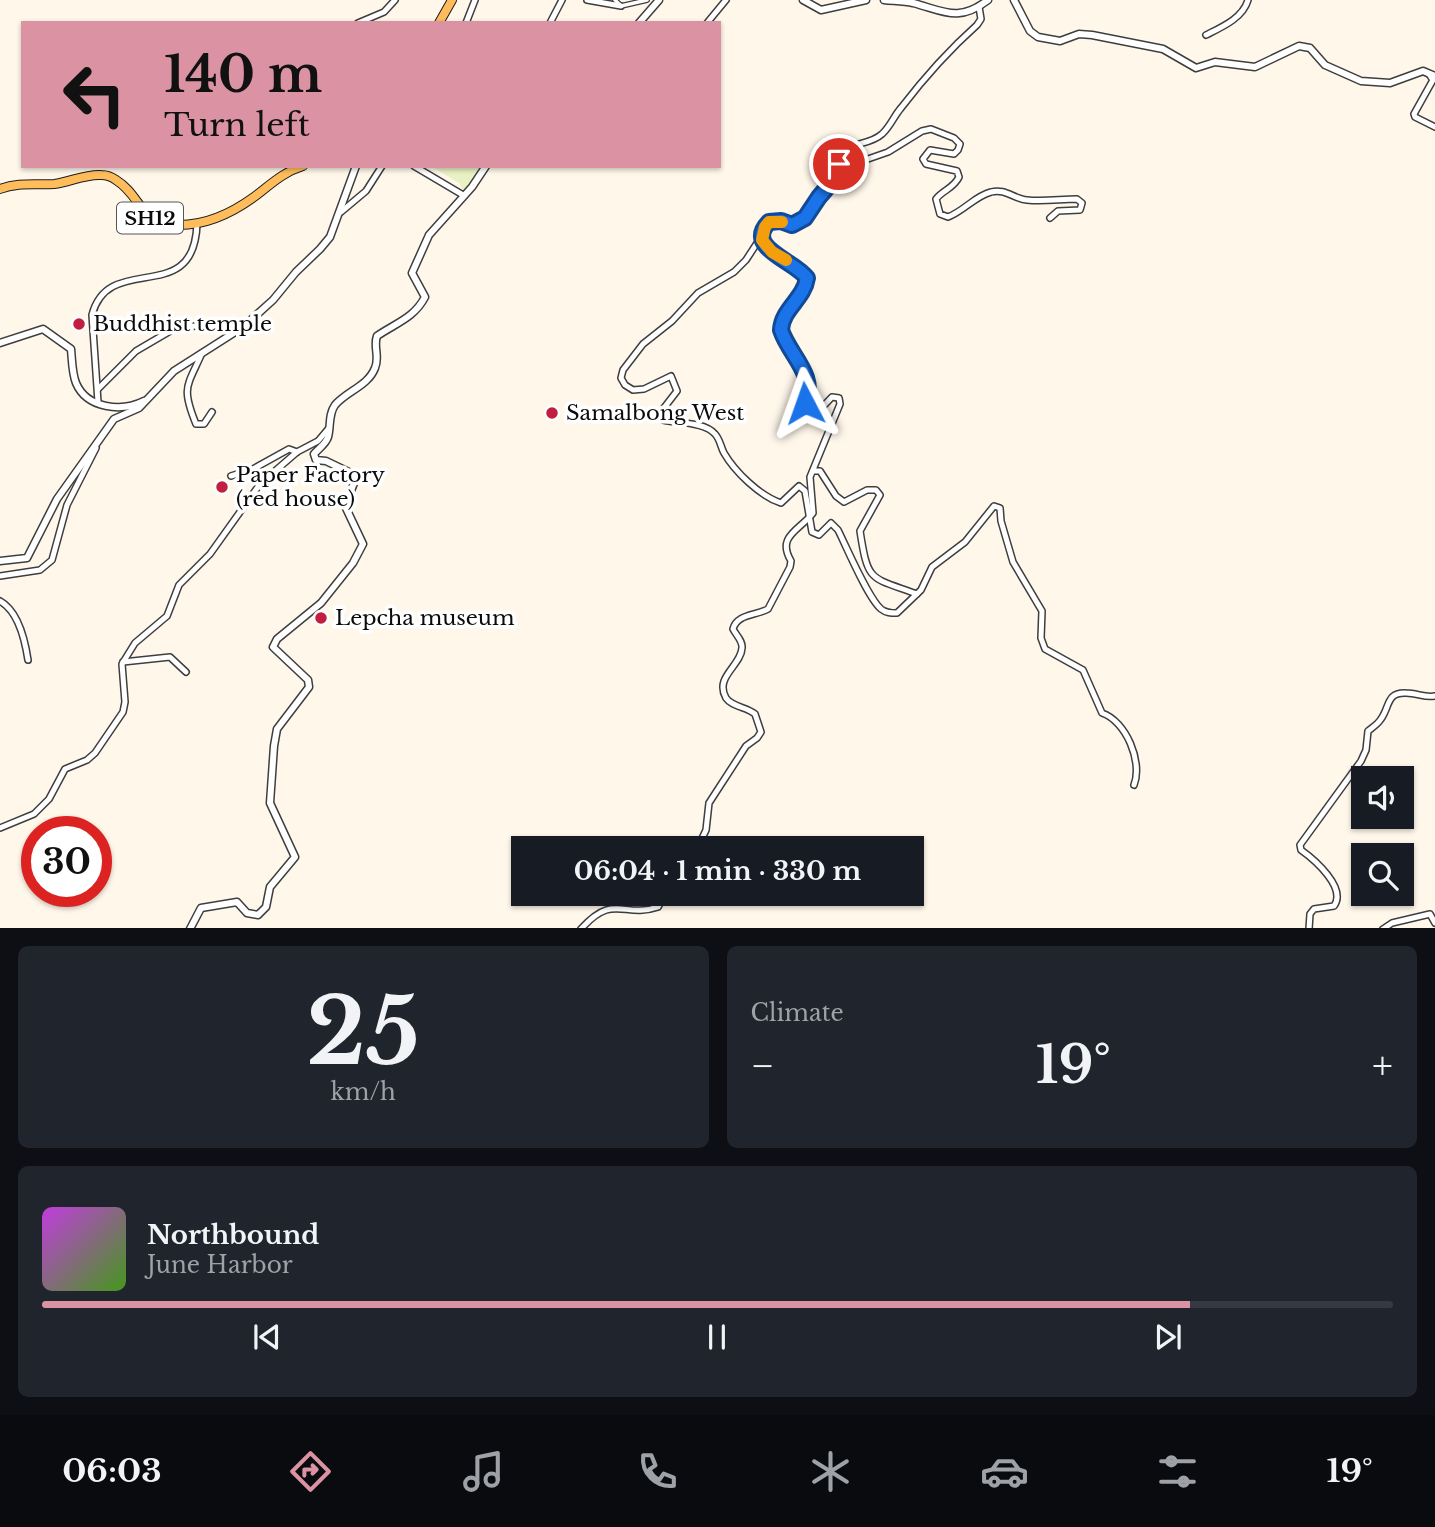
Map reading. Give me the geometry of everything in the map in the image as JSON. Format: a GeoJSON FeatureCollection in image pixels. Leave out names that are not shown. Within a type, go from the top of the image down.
{"type":"FeatureCollection","features":[{"type":"Feature","properties":{"kind":"main road"},"geometry":{"type":"LineString","coordinates":[[440,21],[452,0]]}},
{"type":"Feature","properties":{"kind":"main road","name":"SH12"},"geometry":{"type":"LineString","coordinates":[[0,189],[19,184],[65,182],[92,175],[108,176],[124,187],[144,213],[153,220],[178,226],[197,223],[236,209],[280,176],[298,168]]}},
{"type":"Feature","properties":{"kind":"street"},"geometry":{"type":"LineString","coordinates":[[363,21],[384,12],[396,0]]}},
{"type":"Feature","properties":{"kind":"street"},"geometry":{"type":"LineString","coordinates":[[467,21],[475,0]]}},
{"type":"Feature","properties":{"kind":"street"},"geometry":{"type":"LineString","coordinates":[[551,21],[562,0]]}},
{"type":"Feature","properties":{"kind":"street"},"geometry":{"type":"LineString","coordinates":[[587,0],[621,6],[647,0]]}},
{"type":"Feature","properties":{"kind":"street"},"geometry":{"type":"LineString","coordinates":[[615,0],[621,6]]}},
{"type":"Feature","properties":{"kind":"street"},"geometry":{"type":"LineString","coordinates":[[641,21],[659,0]]}},
{"type":"Feature","properties":{"kind":"street"},"geometry":{"type":"LineString","coordinates":[[710,21],[726,0]]}},
{"type":"Feature","properties":{"kind":"street"},"geometry":{"type":"LineString","coordinates":[[803,0],[821,10],[866,0]]}},
{"type":"Feature","properties":{"kind":"street"},"geometry":{"type":"LineString","coordinates":[[884,0],[913,3],[937,12],[954,14],[966,13],[984,2]]}},
{"type":"Feature","properties":{"kind":"street"},"geometry":{"type":"LineString","coordinates":[[1014,0],[1018,2],[1030,31],[1038,37],[1060,41],[1079,34],[1093,35],[1163,50],[1196,68],[1215,62],[1255,67],[1298,46],[1310,48],[1336,72],[1361,81],[1390,83],[1417,73],[1432,75],[1433,80],[1414,114],[1435,127]]}},
{"type":"Feature","properties":{"kind":"street"},"geometry":{"type":"LineString","coordinates":[[1206,35],[1227,25],[1247,6],[1248,0]]}},
{"type":"Feature","properties":{"kind":"street"},"geometry":{"type":"LineString","coordinates":[[845,167],[839,164],[837,159],[841,152],[847,147],[877,138],[885,132],[901,107],[944,55],[977,25],[984,2]]}},
{"type":"Feature","properties":{"kind":"street"},"geometry":{"type":"LineString","coordinates":[[1051,218],[1058,211],[1080,210],[1082,203],[1077,199],[1025,200],[1003,191],[993,191],[958,213],[948,217],[940,214],[936,199],[942,191],[956,184],[959,177],[957,171],[926,164],[923,159],[930,150],[954,154],[960,144],[954,138],[931,129],[922,131],[888,152],[845,167],[799,223],[792,225],[774,220],[765,227],[746,260],[734,272],[698,293],[672,321],[643,344],[623,370],[621,378],[625,385],[633,390],[644,389],[671,376],[677,391],[660,413],[663,420],[705,427],[715,434],[734,468],[746,482],[772,500],[781,503],[799,486],[805,491],[812,532],[819,535],[831,523],[838,530],[879,608],[887,613],[897,613],[917,594],[932,567],[965,541],[994,506],[1000,508],[1013,562],[1042,611],[1041,638],[1045,649],[1083,670],[1102,713],[1112,716],[1120,724],[1137,761],[1139,772],[1134,785]]}},
{"type":"Feature","properties":{"kind":"street"},"geometry":{"type":"LineString","coordinates":[[0,561],[27,558],[43,523],[114,419],[139,408],[174,372],[243,327],[273,300],[330,237],[355,168]]}},
{"type":"Feature","properties":{"kind":"street"},"geometry":{"type":"LineString","coordinates":[[341,212],[366,191],[381,168]]}},
{"type":"Feature","properties":{"kind":"street"},"geometry":{"type":"LineString","coordinates":[[417,168],[463,195]]}},
{"type":"Feature","properties":{"kind":"street"},"geometry":{"type":"LineString","coordinates":[[191,928],[201,908],[237,902],[247,913],[258,915],[266,907],[270,887],[295,857],[270,803],[274,746],[277,729],[309,687],[308,680],[274,647],[277,639],[321,603],[353,563],[363,544],[345,506],[354,483],[351,473],[326,461],[316,460],[314,454],[327,441],[332,409],[341,399],[367,381],[375,370],[379,355],[375,341],[377,336],[402,323],[419,308],[425,297],[412,273],[429,235],[472,187],[485,168]]}},
{"type":"Feature","properties":{"kind":"street"},"geometry":{"type":"LineString","coordinates":[[98,402],[92,315],[95,303],[99,296],[121,281],[159,277],[179,267],[194,249],[197,223]]}},
{"type":"Feature","properties":{"kind":"street"},"geometry":{"type":"LineString","coordinates":[[703,836],[709,803],[746,746],[761,732],[755,714],[727,699],[724,682],[743,644],[733,629],[734,623],[739,618],[761,613],[773,601],[790,567],[786,545],[792,532],[810,517],[814,508],[810,477],[828,439],[840,402],[838,398],[832,397],[812,418],[801,415],[810,386],[781,330],[784,315],[804,291],[807,278],[766,247],[762,234]]}},
{"type":"Feature","properties":{"kind":"street"},"geometry":{"type":"LineString","coordinates":[[98,389],[136,351],[177,327],[237,324]]}},
{"type":"Feature","properties":{"kind":"street"},"geometry":{"type":"LineString","coordinates":[[0,343],[43,329],[71,349],[76,382],[87,398],[111,407],[124,407],[146,400]]}},
{"type":"Feature","properties":{"kind":"street"},"geometry":{"type":"LineString","coordinates":[[202,353],[185,395],[196,424],[204,424],[212,412]]}},
{"type":"Feature","properties":{"kind":"street"},"geometry":{"type":"LineString","coordinates":[[0,828],[34,814],[49,799],[65,769],[87,760],[110,734],[123,712],[123,662],[135,643],[167,616],[179,585],[210,554],[255,490],[297,452],[317,441],[328,428]]}},
{"type":"Feature","properties":{"kind":"street"},"geometry":{"type":"LineString","coordinates":[[0,576],[40,570],[52,560],[67,505],[103,432]]}},
{"type":"Feature","properties":{"kind":"street"},"geometry":{"type":"LineString","coordinates":[[231,476],[253,469],[289,449],[297,452]]}},
{"type":"Feature","properties":{"kind":"street"},"geometry":{"type":"LineString","coordinates":[[813,471],[820,471],[836,496],[844,502],[867,489],[876,490],[880,495],[860,531],[869,572],[879,582],[917,594]]}},
{"type":"Feature","properties":{"kind":"street"},"geometry":{"type":"LineString","coordinates":[[0,601],[8,606],[24,638],[28,660]]}},
{"type":"Feature","properties":{"kind":"street"},"geometry":{"type":"LineString","coordinates":[[123,662],[170,657],[186,672]]}},
{"type":"Feature","properties":{"kind":"street"},"geometry":{"type":"LineString","coordinates":[[1309,928],[1310,914],[1314,909],[1334,906],[1338,901],[1338,892],[1322,869],[1301,850],[1300,845],[1361,761],[1366,751],[1368,731],[1380,720],[1390,698],[1398,693],[1408,692],[1425,697],[1435,696]]}},
{"type":"Feature","properties":{"kind":"street"},"geometry":{"type":"LineString","coordinates":[[582,928],[597,912],[620,908],[648,911],[659,906]]}},
{"type":"Feature","properties":{"kind":"street"},"geometry":{"type":"LineString","coordinates":[[1386,928],[1423,914],[1430,914],[1435,923]]}},
{"type":"Feature","properties":{"kind":"green space"},"geometry":{"type":"Polygon","coordinates":[[[434,168],[482,168],[471,187],[463,191],[459,183],[434,168]]]}},
{"type":"Feature","properties":{"kind":"slow traffic"},"geometry":{"type":"LineString","coordinates":[[782,222],[769,222],[762,234],[762,240],[772,252],[786,260]]}},
{"type":"Feature","properties":{"kind":"place","name":"Buddhist temple"},"geometry":{"type":"Point","coordinates":[79,324]}},
{"type":"Feature","properties":{"kind":"place","name":"Samalbong West"},"geometry":{"type":"Point","coordinates":[552,413]}},
{"type":"Feature","properties":{"kind":"place","name":"Paper Factory (red house)"},"geometry":{"type":"Point","coordinates":[222,487]}},
{"type":"Feature","properties":{"kind":"place","name":"Lepcha museum"},"geometry":{"type":"Point","coordinates":[321,618]}},
{"type":"Feature","properties":{"kind":"route"},"geometry":{"type":"LineString","coordinates":[[805,403],[810,386],[784,339],[781,322],[804,291],[807,278],[793,264],[766,247],[762,234],[769,222],[774,220],[792,225],[805,218],[819,197],[841,174],[845,167],[839,164]]}}]}
